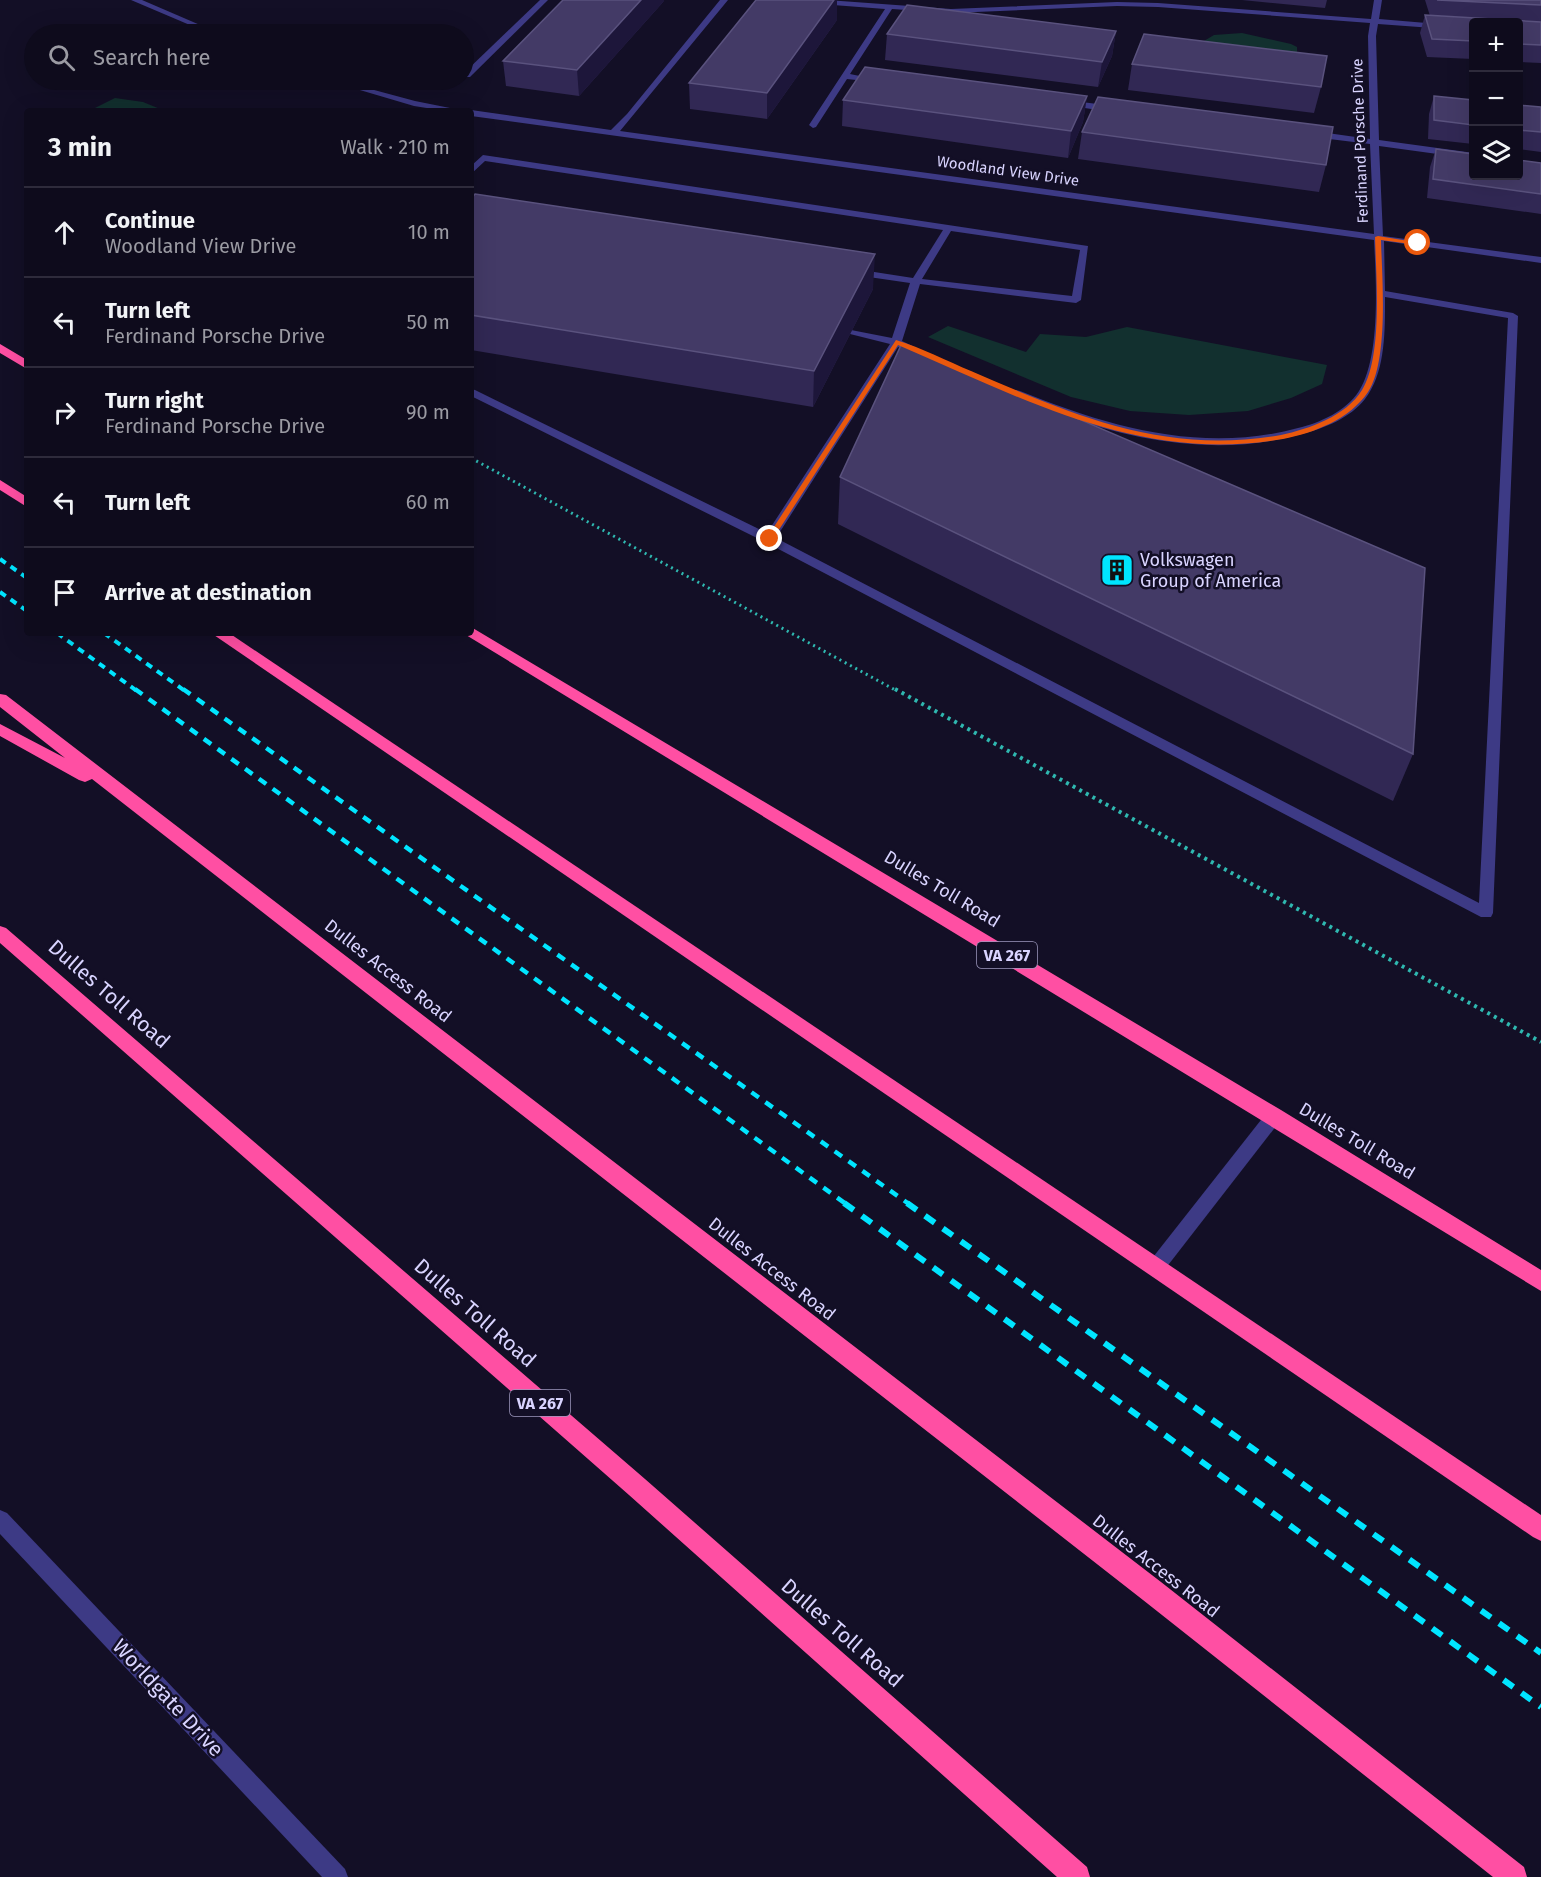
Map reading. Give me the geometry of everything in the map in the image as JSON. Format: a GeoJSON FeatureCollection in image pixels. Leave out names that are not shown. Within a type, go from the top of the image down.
{"type":"FeatureCollection","features":[{"type":"Feature","properties":{"kind":"highway"},"geometry":{"type":"LineString","coordinates":[[0,348],[24,362]]}},
{"type":"Feature","properties":{"kind":"highway"},"geometry":{"type":"LineString","coordinates":[[0,484],[24,501]]}},
{"type":"Feature","properties":{"kind":"highway","name":"Dulles Toll Road"},"geometry":{"type":"LineString","coordinates":[[474,634],[1274,1116],[1541,1281]]}},
{"type":"Feature","properties":{"kind":"highway"},"geometry":{"type":"LineString","coordinates":[[223,636],[1541,1529]]}},
{"type":"Feature","properties":{"kind":"highway","name":"Dulles Access Road"},"geometry":{"type":"LineString","coordinates":[[0,699],[1152,1591],[1514,1877]]}},
{"type":"Feature","properties":{"kind":"highway"},"geometry":{"type":"LineString","coordinates":[[0,729],[138,807]]}},
{"type":"Feature","properties":{"kind":"highway","name":"Dulles Toll Road"},"geometry":{"type":"LineString","coordinates":[[0,933],[672,1518],[1077,1877]]}},
{"type":"Feature","properties":{"kind":"street"},"geometry":{"type":"LineString","coordinates":[[135,0],[193,24]]}},
{"type":"Feature","properties":{"kind":"street"},"geometry":{"type":"LineString","coordinates":[[474,68],[544,0]]}},
{"type":"Feature","properties":{"kind":"street"},"geometry":{"type":"LineString","coordinates":[[614,132],[630,116],[724,0]]}},
{"type":"Feature","properties":{"kind":"street"},"geometry":{"type":"LineString","coordinates":[[794,0],[951,11],[1118,3],[1469,29]]}},
{"type":"Feature","properties":{"kind":"street","name":"Ferdinand Porsche Drive"},"geometry":{"type":"LineString","coordinates":[[1006,388],[1060,412],[1116,429],[1164,440],[1213,443],[1256,441],[1295,434],[1326,423],[1350,408],[1365,391],[1374,369],[1379,293],[1373,23],[1378,0]]}},
{"type":"Feature","properties":{"kind":"street"},"geometry":{"type":"LineString","coordinates":[[813,125],[889,8]]}},
{"type":"Feature","properties":{"kind":"street"},"geometry":{"type":"LineString","coordinates":[[844,76],[890,82]]}},
{"type":"Feature","properties":{"kind":"street"},"geometry":{"type":"LineString","coordinates":[[367,90],[414,103],[443,108]]}},
{"type":"Feature","properties":{"kind":"street"},"geometry":{"type":"LineString","coordinates":[[1052,102],[1120,110]]}},
{"type":"Feature","properties":{"kind":"street","name":"Woodland View Drive"},"geometry":{"type":"LineString","coordinates":[[474,113],[1541,260]]}},
{"type":"Feature","properties":{"kind":"street"},"geometry":{"type":"LineString","coordinates":[[1302,133],[1469,155]]}},
{"type":"Feature","properties":{"kind":"street"},"geometry":{"type":"LineString","coordinates":[[474,168],[483,158],[1085,248],[1076,300],[916,281],[846,270]]}},
{"type":"Feature","properties":{"kind":"street"},"geometry":{"type":"LineString","coordinates":[[770,539],[896,342],[916,281],[949,227]]}},
{"type":"Feature","properties":{"kind":"street"},"geometry":{"type":"LineString","coordinates":[[474,393],[770,539],[1486,913],[1513,316],[1379,293]]}},
{"type":"Feature","properties":{"kind":"street"},"geometry":{"type":"LineString","coordinates":[[851,333],[896,342],[929,356]]}},
{"type":"Feature","properties":{"kind":"street"},"geometry":{"type":"LineString","coordinates":[[1156,1267],[1274,1116]]}},
{"type":"Feature","properties":{"kind":"street","name":"Worldgate Drive"},"geometry":{"type":"LineString","coordinates":[[0,1520],[337,1877]]}},
{"type":"Feature","properties":{"kind":"path"},"geometry":{"type":"LineString","coordinates":[[474,461],[1541,1042]]}},
{"type":"Feature","properties":{"kind":"green space"},"geometry":{"type":"Polygon","coordinates":[[[1242,33],[1291,44],[1297,47],[1297,56],[1204,41],[1214,35],[1242,33]]]}},
{"type":"Feature","properties":{"kind":"green space"},"geometry":{"type":"Polygon","coordinates":[[[115,98],[143,102],[158,108],[95,108],[115,98]]]}},
{"type":"Feature","properties":{"kind":"green space"},"geometry":{"type":"Polygon","coordinates":[[[948,326],[1026,352],[1040,334],[1086,337],[1127,327],[1327,365],[1322,384],[1291,398],[1248,411],[1189,415],[1130,411],[1071,397],[928,337],[948,326]]]}},
{"type":"Feature","properties":{"kind":"building"},"geometry":{"type":"Polygon","coordinates":[[[563,0],[641,0],[577,70],[503,61],[563,0]]]}},
{"type":"Feature","properties":{"kind":"building"},"geometry":{"type":"Polygon","coordinates":[[[756,0],[834,0],[767,93],[689,83],[756,0]]]}},
{"type":"Feature","properties":{"kind":"building"},"geometry":{"type":"Polygon","coordinates":[[[1437,0],[1541,0],[1541,5],[1437,0]]]}},
{"type":"Feature","properties":{"kind":"building"},"geometry":{"type":"Polygon","coordinates":[[[907,5],[1116,31],[1102,62],[887,34],[907,5]]]}},
{"type":"Feature","properties":{"kind":"building"},"geometry":{"type":"Polygon","coordinates":[[[1425,15],[1475,18],[1469,18],[1469,41],[1432,39],[1425,15]]]}},
{"type":"Feature","properties":{"kind":"building"},"geometry":{"type":"Polygon","coordinates":[[[1523,21],[1541,22],[1541,45],[1523,44],[1523,21]]]}},
{"type":"Feature","properties":{"kind":"building"},"geometry":{"type":"Polygon","coordinates":[[[1144,34],[1327,56],[1321,87],[1132,64],[1144,34]]]}},
{"type":"Feature","properties":{"kind":"building"},"geometry":{"type":"Polygon","coordinates":[[[865,67],[1087,96],[1071,131],[843,100],[865,67]]]}},
{"type":"Feature","properties":{"kind":"building"},"geometry":{"type":"Polygon","coordinates":[[[1434,96],[1469,100],[1469,124],[1434,120],[1434,96]]]}},
{"type":"Feature","properties":{"kind":"building"},"geometry":{"type":"Polygon","coordinates":[[[1098,97],[1333,127],[1326,165],[1082,132],[1098,97]]]}},
{"type":"Feature","properties":{"kind":"building"},"geometry":{"type":"Polygon","coordinates":[[[1523,105],[1541,107],[1541,132],[1523,130],[1523,105]]]}},
{"type":"Feature","properties":{"kind":"building"},"geometry":{"type":"Polygon","coordinates":[[[1436,149],[1469,153],[1469,180],[1523,180],[1523,161],[1541,163],[1541,194],[1433,179],[1436,149]]]}},
{"type":"Feature","properties":{"kind":"building"},"geometry":{"type":"Polygon","coordinates":[[[474,195],[875,254],[814,371],[474,315],[474,195]]]}},
{"type":"Feature","properties":{"kind":"building","name":"Volkswagen Group of America"},"geometry":{"type":"Polygon","coordinates":[[[902,343],[1425,568],[1413,754],[840,477],[902,343]]]}},
{"type":"Feature","properties":{"kind":"railway"},"geometry":{"type":"LineString","coordinates":[[0,559],[24,576]]}},
{"type":"Feature","properties":{"kind":"railway"},"geometry":{"type":"LineString","coordinates":[[0,592],[24,609]]}},
{"type":"Feature","properties":{"kind":"railway"},"geometry":{"type":"LineString","coordinates":[[61,636],[137,691]]}},
{"type":"Feature","properties":{"kind":"railway"},"geometry":{"type":"LineString","coordinates":[[108,636],[185,691]]}},
{"type":"Feature","properties":{"kind":"railway"},"geometry":{"type":"LineString","coordinates":[[135,689],[846,1204]]}},
{"type":"Feature","properties":{"kind":"railway"},"geometry":{"type":"LineString","coordinates":[[183,689],[909,1204]]}},
{"type":"Feature","properties":{"kind":"railway"},"geometry":{"type":"LineString","coordinates":[[844,1203],[1541,1707]]}},
{"type":"Feature","properties":{"kind":"railway"},"geometry":{"type":"LineString","coordinates":[[907,1203],[1541,1653]]}},
{"type":"Feature","properties":{"kind":"place","name":"Volkswagen Group of America"},"geometry":{"type":"Point","coordinates":[1117,570]}},
{"type":"Feature","properties":{"kind":"route"},"geometry":{"type":"LineString","coordinates":[[770,539],[896,342],[1060,412],[1116,429],[1164,440],[1213,443],[1256,441],[1295,434],[1326,423],[1350,408],[1365,391],[1374,369],[1377,344],[1378,237],[1418,243]]}}]}
